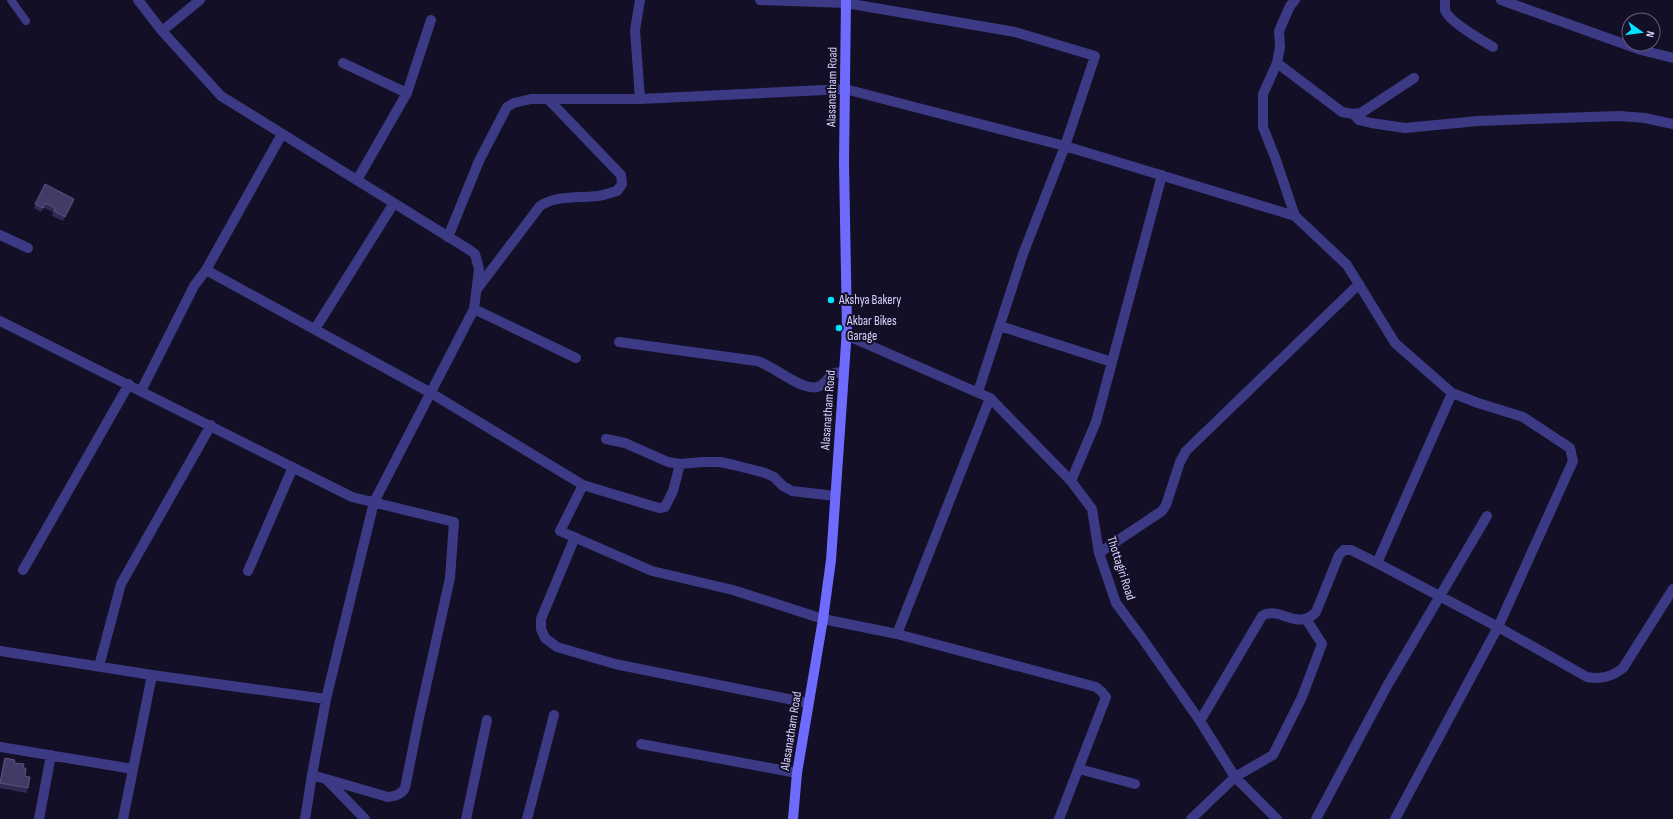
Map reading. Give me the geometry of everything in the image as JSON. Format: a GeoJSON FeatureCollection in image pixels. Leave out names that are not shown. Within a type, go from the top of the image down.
{"type":"FeatureCollection","features":[{"type":"Feature","properties":{"kind":"main road","name":"Alasanatham Road"},"geometry":{"type":"LineString","coordinates":[[792,819],[797,773],[823,619],[831,560],[844,372],[846,335],[844,163],[846,2]]}},
{"type":"Feature","properties":{"kind":"street"},"geometry":{"type":"LineString","coordinates":[[138,0],[162,31],[221,96],[475,254],[479,269],[474,310],[374,502],[326,698],[305,819]]}},
{"type":"Feature","properties":{"kind":"street"},"geometry":{"type":"LineString","coordinates":[[162,31],[200,0]]}},
{"type":"Feature","properties":{"kind":"street"},"geometry":{"type":"LineString","coordinates":[[640,0],[635,30],[640,99]]}},
{"type":"Feature","properties":{"kind":"street"},"geometry":{"type":"LineString","coordinates":[[760,0],[846,2],[1015,32],[1094,56],[1065,146],[1023,254],[978,392]]}},
{"type":"Feature","properties":{"kind":"street"},"geometry":{"type":"LineString","coordinates":[[1295,0],[1290,6],[1279,31],[1280,47],[1277,62],[1263,94],[1263,128],[1276,160],[1295,216]]}},
{"type":"Feature","properties":{"kind":"street"},"geometry":{"type":"LineString","coordinates":[[1445,0],[1445,10],[1448,16],[1474,36],[1493,47]]}},
{"type":"Feature","properties":{"kind":"street"},"geometry":{"type":"LineString","coordinates":[[1501,0],[1641,50],[1673,58]]}},
{"type":"Feature","properties":{"kind":"street"},"geometry":{"type":"LineString","coordinates":[[357,180],[407,93],[432,20]]}},
{"type":"Feature","properties":{"kind":"street"},"geometry":{"type":"LineString","coordinates":[[1277,62],[1342,112],[1353,114],[1361,113],[1414,78]]}},
{"type":"Feature","properties":{"kind":"street"},"geometry":{"type":"LineString","coordinates":[[343,63],[407,93]]}},
{"type":"Feature","properties":{"kind":"street"},"geometry":{"type":"LineString","coordinates":[[448,237],[479,161],[507,107],[514,103],[526,100],[548,99],[640,99],[845,89],[1065,146],[1295,216],[1347,265],[1395,343],[1452,393],[1478,403],[1523,416],[1570,448],[1573,462],[1498,627],[1395,819]]}},
{"type":"Feature","properties":{"kind":"street"},"geometry":{"type":"LineString","coordinates":[[477,290],[540,206],[557,199],[599,195],[616,191],[622,184],[621,175],[548,99]]}},
{"type":"Feature","properties":{"kind":"street"},"geometry":{"type":"LineString","coordinates":[[1353,114],[1359,120],[1371,124],[1405,128],[1478,121],[1603,117],[1645,118],[1673,124]]}},
{"type":"Feature","properties":{"kind":"street"},"geometry":{"type":"LineString","coordinates":[[141,390],[194,286],[206,270],[282,134]]}},
{"type":"Feature","properties":{"kind":"street"},"geometry":{"type":"LineString","coordinates":[[1071,481],[1096,422],[1162,175]]}},
{"type":"Feature","properties":{"kind":"street"},"geometry":{"type":"LineString","coordinates":[[315,329],[394,203]]}},
{"type":"Feature","properties":{"kind":"street"},"geometry":{"type":"LineString","coordinates":[[0,235],[28,248]]}},
{"type":"Feature","properties":{"kind":"street"},"geometry":{"type":"LineString","coordinates":[[206,270],[430,393],[583,485],[659,508],[665,507],[673,491],[680,464]]}},
{"type":"Feature","properties":{"kind":"street"},"geometry":{"type":"LineString","coordinates":[[1099,553],[1162,511],[1166,505],[1180,462],[1186,451],[1359,284]]}},
{"type":"Feature","properties":{"kind":"street"},"geometry":{"type":"LineString","coordinates":[[474,310],[576,358]]}},
{"type":"Feature","properties":{"kind":"street"},"geometry":{"type":"LineString","coordinates":[[0,321],[129,384],[352,497],[454,522],[450,578],[405,788],[397,796],[388,797],[312,774]]}},
{"type":"Feature","properties":{"kind":"street"},"geometry":{"type":"LineString","coordinates":[[1000,326],[1112,362]]}},
{"type":"Feature","properties":{"kind":"street","name":"Thottagiri Road"},"geometry":{"type":"LineString","coordinates":[[846,335],[990,398],[1071,481],[1092,509],[1099,553],[1116,603],[1200,721],[1235,777],[1277,819]]}},
{"type":"Feature","properties":{"kind":"street"},"geometry":{"type":"LineString","coordinates":[[619,342],[757,361],[776,369],[801,385],[810,387],[822,385],[834,373],[844,372]]}},
{"type":"Feature","properties":{"kind":"street"},"geometry":{"type":"LineString","coordinates":[[24,570],[129,384]]}},
{"type":"Feature","properties":{"kind":"street"},"geometry":{"type":"LineString","coordinates":[[1377,563],[1452,393]]}},
{"type":"Feature","properties":{"kind":"street"},"geometry":{"type":"LineString","coordinates":[[896,634],[990,398]]}},
{"type":"Feature","properties":{"kind":"street"},"geometry":{"type":"LineString","coordinates":[[99,666],[121,584],[211,425]]}},
{"type":"Feature","properties":{"kind":"street"},"geometry":{"type":"LineString","coordinates":[[606,439],[625,443],[668,462],[680,464],[703,462],[734,465],[774,477],[783,486],[792,491],[835,496]]}},
{"type":"Feature","properties":{"kind":"street"},"geometry":{"type":"LineString","coordinates":[[248,571],[293,467]]}},
{"type":"Feature","properties":{"kind":"street"},"geometry":{"type":"LineString","coordinates":[[583,485],[560,531],[652,571],[733,590],[823,619],[896,634],[1096,687],[1106,697],[1059,819]]}},
{"type":"Feature","properties":{"kind":"street"},"geometry":{"type":"LineString","coordinates":[[1316,819],[1387,686],[1487,516]]}},
{"type":"Feature","properties":{"kind":"street"},"geometry":{"type":"LineString","coordinates":[[575,537],[541,619],[541,629],[545,638],[557,647],[615,664],[808,703]]}},
{"type":"Feature","properties":{"kind":"street"},"geometry":{"type":"LineString","coordinates":[[1200,721],[1262,616],[1272,612],[1297,620],[1306,619],[1312,616],[1316,612],[1342,552],[1351,550],[1498,627],[1587,677],[1598,679],[1615,674],[1623,668],[1673,589]]}},
{"type":"Feature","properties":{"kind":"street"},"geometry":{"type":"LineString","coordinates":[[1192,819],[1235,777],[1273,755],[1302,697],[1322,644],[1306,619]]}},
{"type":"Feature","properties":{"kind":"street"},"geometry":{"type":"LineString","coordinates":[[0,651],[152,675],[326,698]]}},
{"type":"Feature","properties":{"kind":"street"},"geometry":{"type":"LineString","coordinates":[[123,819],[152,675]]}},
{"type":"Feature","properties":{"kind":"street"},"geometry":{"type":"LineString","coordinates":[[528,819],[554,716]]}},
{"type":"Feature","properties":{"kind":"street"},"geometry":{"type":"LineString","coordinates":[[466,819],[487,720]]}},
{"type":"Feature","properties":{"kind":"street"},"geometry":{"type":"LineString","coordinates":[[641,744],[797,773]]}},
{"type":"Feature","properties":{"kind":"street"},"geometry":{"type":"LineString","coordinates":[[0,747],[133,769]]}},
{"type":"Feature","properties":{"kind":"street"},"geometry":{"type":"LineString","coordinates":[[39,819],[51,755]]}},
{"type":"Feature","properties":{"kind":"street"},"geometry":{"type":"LineString","coordinates":[[1079,769],[1135,784]]}},
{"type":"Feature","properties":{"kind":"street"},"geometry":{"type":"LineString","coordinates":[[325,779],[364,819]]}},
{"type":"Feature","properties":{"kind":"lane"},"geometry":{"type":"LineString","coordinates":[[11,0],[26,21]]}},
{"type":"Feature","properties":{"kind":"building"},"geometry":{"type":"Polygon","coordinates":[[[45,184],[74,199],[65,217],[54,211],[55,208],[45,203],[43,208],[35,204],[45,184]]]}},
{"type":"Feature","properties":{"kind":"building"},"geometry":{"type":"Polygon","coordinates":[[[5,758],[15,760],[14,763],[24,764],[23,768],[26,768],[25,776],[30,777],[28,788],[0,783],[5,758]]]}},
{"type":"Feature","properties":{"kind":"place","name":"Akshya Bakery"},"geometry":{"type":"Point","coordinates":[831,300]}},
{"type":"Feature","properties":{"kind":"place","name":"Akbar Bikes Garage"},"geometry":{"type":"Point","coordinates":[839,328]}}]}
